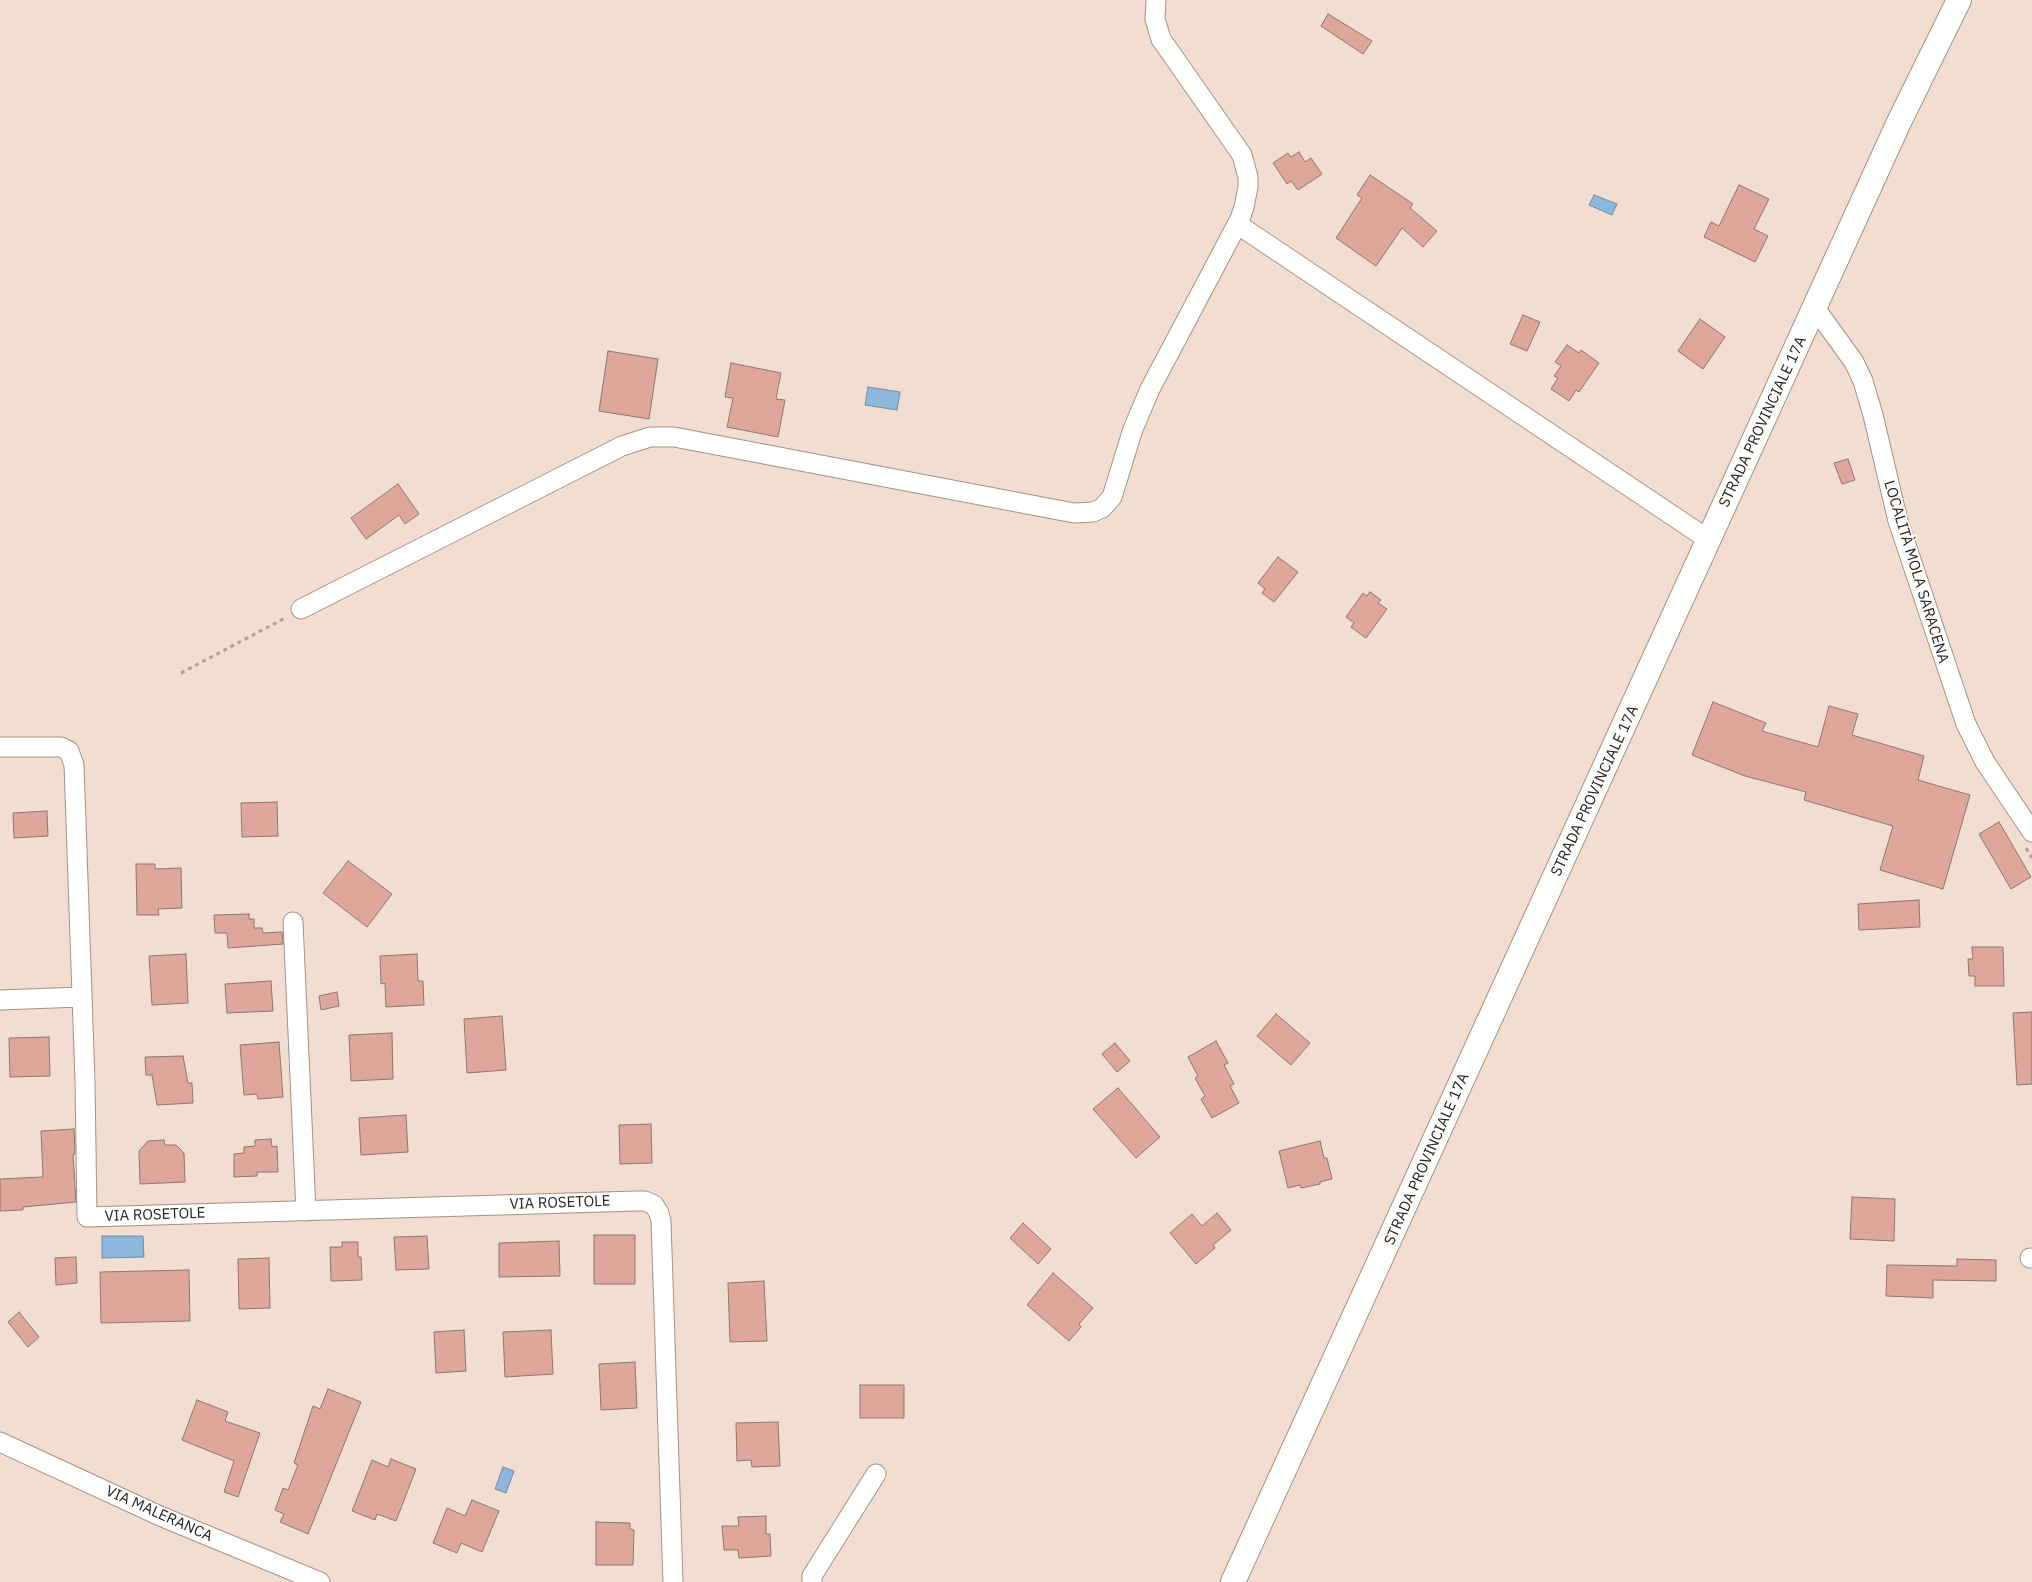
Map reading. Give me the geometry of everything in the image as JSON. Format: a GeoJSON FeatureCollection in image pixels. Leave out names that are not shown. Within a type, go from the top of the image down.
{"type":"FeatureCollection","features":[{"type":"Feature","properties":{"kind":"main road","name":"STRADA PROVINCIALE 17A"},"geometry":{"type":"LineString","coordinates":[[1233,1582],[1710,540],[1899,122],[1959,0]]}},
{"type":"Feature","properties":{"kind":"street"},"geometry":{"type":"LineString","coordinates":[[301,610],[622,446],[650,436],[674,436],[1074,514],[1092,512],[1102,508],[1112,497],[1133,429],[1150,389],[1237,224],[1247,196],[1248,177],[1242,155],[1161,39],[1155,18],[1156,0]]}},
{"type":"Feature","properties":{"kind":"street"},"geometry":{"type":"LineString","coordinates":[[1237,224],[1710,540]]}},
{"type":"Feature","properties":{"kind":"street","name":"LOCALITÀ MOLA SARACENA"},"geometry":{"type":"LineString","coordinates":[[1815,308],[1854,362],[1863,381],[1873,415],[1888,486],[1901,530],[1966,724],[1985,762],[2032,832]]}},
{"type":"Feature","properties":{"kind":"street"},"geometry":{"type":"LineString","coordinates":[[0,747],[56,746],[66,748],[73,760],[76,793],[81,998],[0,1000]]}},
{"type":"Feature","properties":{"kind":"street"},"geometry":{"type":"LineString","coordinates":[[293,922],[306,1211]]}},
{"type":"Feature","properties":{"kind":"street","name":"VIA ROSETOLE"},"geometry":{"type":"LineString","coordinates":[[81,998],[87,1218],[638,1201],[645,1201],[654,1205],[661,1221],[673,1582]]}},
{"type":"Feature","properties":{"kind":"street","name":"VIA MALERANCA"},"geometry":{"type":"LineString","coordinates":[[0,1442],[160,1516],[320,1582]]}},
{"type":"Feature","properties":{"kind":"street"},"geometry":{"type":"LineString","coordinates":[[812,1582],[812,1576],[876,1474]]}},
{"type":"Feature","properties":{"kind":"path"},"geometry":{"type":"LineString","coordinates":[[181,673],[301,610]]}},
{"type":"Feature","properties":{"kind":"water"},"geometry":{"type":"Polygon","coordinates":[[[1594,195],[1617,204],[1612,215],[1589,205],[1594,195]]]}},
{"type":"Feature","properties":{"kind":"water"},"geometry":{"type":"Polygon","coordinates":[[[868,387],[900,392],[897,410],[865,405],[868,387]]]}},
{"type":"Feature","properties":{"kind":"water"},"geometry":{"type":"Polygon","coordinates":[[[102,1236],[143,1236],[144,1257],[102,1258],[102,1236]]]}},
{"type":"Feature","properties":{"kind":"water"},"geometry":{"type":"Polygon","coordinates":[[[503,1467],[514,1471],[506,1493],[495,1489],[503,1467]]]}},
{"type":"Feature","properties":{"kind":"building"},"geometry":{"type":"Polygon","coordinates":[[[1328,14],[1372,41],[1363,54],[1321,26],[1328,14]]]}},
{"type":"Feature","properties":{"kind":"building"},"geometry":{"type":"Polygon","coordinates":[[[1299,152],[1305,162],[1311,158],[1322,174],[1298,190],[1291,181],[1287,184],[1273,163],[1288,153],[1291,157],[1299,152]]]}},
{"type":"Feature","properties":{"kind":"building"},"geometry":{"type":"Polygon","coordinates":[[[1370,175],[1413,204],[1410,208],[1437,231],[1423,247],[1402,228],[1376,266],[1336,238],[1362,198],[1357,195],[1370,175]]]}},
{"type":"Feature","properties":{"kind":"building"},"geometry":{"type":"Polygon","coordinates":[[[1739,185],[1769,199],[1754,229],[1768,236],[1755,262],[1704,237],[1711,222],[1719,226],[1739,185]]]}},
{"type":"Feature","properties":{"kind":"building"},"geometry":{"type":"Polygon","coordinates":[[[1523,315],[1540,322],[1527,351],[1510,344],[1523,315]]]}},
{"type":"Feature","properties":{"kind":"building"},"geometry":{"type":"Polygon","coordinates":[[[1700,319],[1725,337],[1703,369],[1678,351],[1700,319]]]}},
{"type":"Feature","properties":{"kind":"building"},"geometry":{"type":"Polygon","coordinates":[[[1567,345],[1579,353],[1581,350],[1599,363],[1579,392],[1576,390],[1569,401],[1551,389],[1558,378],[1554,376],[1561,366],[1555,362],[1567,345]]]}},
{"type":"Feature","properties":{"kind":"building"},"geometry":{"type":"Polygon","coordinates":[[[608,351],[658,359],[649,419],[599,411],[608,351]]]}},
{"type":"Feature","properties":{"kind":"building"},"geometry":{"type":"Polygon","coordinates":[[[731,363],[781,373],[776,399],[785,400],[778,437],[727,427],[733,398],[725,397],[731,363]]]}},
{"type":"Feature","properties":{"kind":"building"},"geometry":{"type":"Polygon","coordinates":[[[1848,459],[1855,480],[1842,484],[1834,463],[1848,459]]]}},
{"type":"Feature","properties":{"kind":"building"},"geometry":{"type":"Polygon","coordinates":[[[398,484],[419,514],[405,524],[399,515],[366,539],[351,518],[398,484]]]}},
{"type":"Feature","properties":{"kind":"building"},"geometry":{"type":"Polygon","coordinates":[[[1278,557],[1298,572],[1274,602],[1262,593],[1265,589],[1258,583],[1278,557]]]}},
{"type":"Feature","properties":{"kind":"building"},"geometry":{"type":"Polygon","coordinates":[[[1370,592],[1381,600],[1378,603],[1387,609],[1366,638],[1351,627],[1354,623],[1346,617],[1363,593],[1367,596],[1370,592]]]}},
{"type":"Feature","properties":{"kind":"building"},"geometry":{"type":"Polygon","coordinates":[[[1713,702],[1766,723],[1762,731],[1818,747],[1829,706],[1858,714],[1852,735],[1924,756],[1918,780],[1970,795],[1943,889],[1880,870],[1893,826],[1804,800],[1806,792],[1745,776],[1692,755],[1713,702]]]}},
{"type":"Feature","properties":{"kind":"building"},"geometry":{"type":"Polygon","coordinates":[[[277,802],[278,836],[242,837],[241,803],[277,802]]]}},
{"type":"Feature","properties":{"kind":"building"},"geometry":{"type":"Polygon","coordinates":[[[47,811],[48,836],[14,838],[13,813],[47,811]]]}},
{"type":"Feature","properties":{"kind":"building"},"geometry":{"type":"Polygon","coordinates":[[[1999,822],[2031,877],[2011,889],[1979,834],[1999,822]]]}},
{"type":"Feature","properties":{"kind":"building"},"geometry":{"type":"Polygon","coordinates":[[[348,861],[392,894],[367,927],[323,893],[348,861]]]}},
{"type":"Feature","properties":{"kind":"building"},"geometry":{"type":"Polygon","coordinates":[[[136,864],[155,864],[155,869],[181,868],[182,908],[158,909],[159,915],[137,915],[136,864]]]}},
{"type":"Feature","properties":{"kind":"building"},"geometry":{"type":"Polygon","coordinates":[[[1919,900],[1920,927],[1859,930],[1858,904],[1919,900]]]}},
{"type":"Feature","properties":{"kind":"building"},"geometry":{"type":"Polygon","coordinates":[[[249,914],[249,919],[254,919],[254,928],[262,928],[263,933],[282,932],[283,944],[228,948],[227,933],[215,933],[214,915],[249,914]]]}},
{"type":"Feature","properties":{"kind":"building"},"geometry":{"type":"Polygon","coordinates":[[[1972,947],[2003,947],[2004,986],[1975,986],[1975,976],[1969,976],[1968,959],[1973,959],[1972,947]]]}},
{"type":"Feature","properties":{"kind":"building"},"geometry":{"type":"Polygon","coordinates":[[[186,954],[188,1003],[152,1005],[149,956],[186,954]]]}},
{"type":"Feature","properties":{"kind":"building"},"geometry":{"type":"Polygon","coordinates":[[[417,954],[418,981],[423,981],[424,1005],[386,1007],[385,983],[381,984],[380,956],[417,954]]]}},
{"type":"Feature","properties":{"kind":"building"},"geometry":{"type":"Polygon","coordinates":[[[271,981],[273,1011],[227,1013],[225,984],[271,981]]]}},
{"type":"Feature","properties":{"kind":"building"},"geometry":{"type":"Polygon","coordinates":[[[337,992],[339,1006],[321,1010],[319,996],[337,992]]]}},
{"type":"Feature","properties":{"kind":"building"},"geometry":{"type":"Polygon","coordinates":[[[2032,1012],[2032,1084],[2017,1085],[2013,1013],[2032,1012]]]}},
{"type":"Feature","properties":{"kind":"building"},"geometry":{"type":"Polygon","coordinates":[[[1276,1014],[1310,1043],[1291,1065],[1257,1036],[1276,1014]]]}},
{"type":"Feature","properties":{"kind":"building"},"geometry":{"type":"Polygon","coordinates":[[[502,1016],[506,1070],[467,1073],[464,1019],[502,1016]]]}},
{"type":"Feature","properties":{"kind":"building"},"geometry":{"type":"Polygon","coordinates":[[[392,1033],[393,1079],[351,1081],[349,1035],[392,1033]]]}},
{"type":"Feature","properties":{"kind":"building"},"geometry":{"type":"Polygon","coordinates":[[[49,1037],[50,1076],[10,1077],[9,1038],[49,1037]]]}},
{"type":"Feature","properties":{"kind":"building"},"geometry":{"type":"Polygon","coordinates":[[[1216,1041],[1228,1063],[1224,1065],[1234,1084],[1230,1086],[1239,1103],[1212,1118],[1201,1099],[1205,1096],[1195,1078],[1198,1076],[1188,1057],[1216,1041]]]}},
{"type":"Feature","properties":{"kind":"building"},"geometry":{"type":"Polygon","coordinates":[[[279,1042],[283,1097],[258,1099],[257,1094],[244,1095],[240,1045],[279,1042]]]}},
{"type":"Feature","properties":{"kind":"building"},"geometry":{"type":"Polygon","coordinates":[[[1115,1043],[1130,1061],[1117,1072],[1102,1054],[1115,1043]]]}},
{"type":"Feature","properties":{"kind":"building"},"geometry":{"type":"Polygon","coordinates":[[[183,1056],[188,1083],[192,1083],[193,1103],[157,1105],[152,1075],[146,1075],[145,1057],[183,1056]]]}},
{"type":"Feature","properties":{"kind":"building"},"geometry":{"type":"Polygon","coordinates":[[[1118,1088],[1160,1137],[1136,1158],[1093,1109],[1118,1088]]]}},
{"type":"Feature","properties":{"kind":"building"},"geometry":{"type":"Polygon","coordinates":[[[406,1115],[408,1152],[361,1155],[359,1118],[406,1115]]]}},
{"type":"Feature","properties":{"kind":"building"},"geometry":{"type":"Polygon","coordinates":[[[651,1124],[652,1163],[620,1164],[619,1125],[651,1124]]]}},
{"type":"Feature","properties":{"kind":"building"},"geometry":{"type":"Polygon","coordinates":[[[74,1129],[75,1154],[73,1154],[76,1202],[23,1207],[23,1210],[0,1211],[0,1179],[43,1177],[41,1131],[74,1129]]]}},
{"type":"Feature","properties":{"kind":"building"},"geometry":{"type":"Polygon","coordinates":[[[271,1139],[272,1147],[277,1146],[278,1172],[257,1172],[257,1176],[234,1177],[234,1154],[244,1153],[244,1147],[255,1146],[255,1140],[271,1139]]]}},
{"type":"Feature","properties":{"kind":"building"},"geometry":{"type":"Polygon","coordinates":[[[164,1140],[165,1145],[176,1145],[184,1153],[185,1182],[140,1184],[139,1151],[148,1141],[164,1140]]]}},
{"type":"Feature","properties":{"kind":"building"},"geometry":{"type":"Polygon","coordinates":[[[1320,1141],[1324,1158],[1327,1158],[1332,1179],[1301,1188],[1300,1185],[1288,1188],[1279,1151],[1320,1141]]]}},
{"type":"Feature","properties":{"kind":"building"},"geometry":{"type":"Polygon","coordinates":[[[1852,1197],[1895,1199],[1894,1241],[1850,1239],[1852,1197]]]}},
{"type":"Feature","properties":{"kind":"building"},"geometry":{"type":"Polygon","coordinates":[[[1217,1213],[1231,1230],[1213,1245],[1215,1248],[1196,1264],[1170,1233],[1192,1214],[1202,1226],[1217,1213]]]}},
{"type":"Feature","properties":{"kind":"building"},"geometry":{"type":"Polygon","coordinates":[[[1023,1223],[1051,1249],[1038,1264],[1010,1238],[1023,1223]]]}},
{"type":"Feature","properties":{"kind":"building"},"geometry":{"type":"Polygon","coordinates":[[[594,1235],[635,1235],[635,1284],[594,1284],[594,1235]]]}},
{"type":"Feature","properties":{"kind":"building"},"geometry":{"type":"Polygon","coordinates":[[[427,1236],[429,1269],[396,1270],[394,1237],[427,1236]]]}},
{"type":"Feature","properties":{"kind":"building"},"geometry":{"type":"Polygon","coordinates":[[[559,1241],[560,1276],[499,1277],[499,1243],[559,1241]]]}},
{"type":"Feature","properties":{"kind":"building"},"geometry":{"type":"Polygon","coordinates":[[[342,1242],[358,1242],[358,1257],[361,1257],[362,1280],[331,1281],[330,1247],[342,1247],[342,1242]]]}},
{"type":"Feature","properties":{"kind":"building"},"geometry":{"type":"Polygon","coordinates":[[[76,1257],[77,1283],[56,1285],[55,1258],[76,1257]]]}},
{"type":"Feature","properties":{"kind":"building"},"geometry":{"type":"Polygon","coordinates":[[[269,1258],[270,1308],[239,1309],[238,1259],[269,1258]]]}},
{"type":"Feature","properties":{"kind":"building"},"geometry":{"type":"Polygon","coordinates":[[[1957,1259],[1996,1260],[1996,1281],[1933,1280],[1933,1298],[1886,1296],[1887,1265],[1957,1266],[1957,1259]]]}},
{"type":"Feature","properties":{"kind":"building"},"geometry":{"type":"Polygon","coordinates":[[[189,1270],[190,1321],[101,1323],[100,1272],[189,1270]]]}},
{"type":"Feature","properties":{"kind":"building"},"geometry":{"type":"Polygon","coordinates":[[[1053,1273],[1093,1308],[1079,1324],[1081,1327],[1069,1341],[1027,1305],[1053,1273]]]}},
{"type":"Feature","properties":{"kind":"building"},"geometry":{"type":"Polygon","coordinates":[[[764,1281],[767,1341],[730,1342],[728,1283],[764,1281]]]}},
{"type":"Feature","properties":{"kind":"building"},"geometry":{"type":"Polygon","coordinates":[[[19,1312],[39,1337],[28,1347],[8,1322],[19,1312]]]}},
{"type":"Feature","properties":{"kind":"building"},"geometry":{"type":"Polygon","coordinates":[[[464,1330],[466,1371],[436,1373],[434,1332],[464,1330]]]}},
{"type":"Feature","properties":{"kind":"building"},"geometry":{"type":"Polygon","coordinates":[[[551,1330],[553,1374],[505,1377],[503,1332],[551,1330]]]}},
{"type":"Feature","properties":{"kind":"building"},"geometry":{"type":"Polygon","coordinates":[[[635,1362],[637,1408],[601,1410],[599,1364],[635,1362]]]}},
{"type":"Feature","properties":{"kind":"building"},"geometry":{"type":"Polygon","coordinates":[[[860,1385],[904,1385],[904,1418],[860,1418],[860,1385]]]}},
{"type":"Feature","properties":{"kind":"building"},"geometry":{"type":"Polygon","coordinates":[[[328,1389],[361,1402],[308,1534],[280,1522],[284,1514],[275,1510],[283,1488],[288,1490],[298,1465],[294,1463],[313,1406],[320,1409],[328,1389]]]}},
{"type":"Feature","properties":{"kind":"building"},"geometry":{"type":"Polygon","coordinates":[[[197,1400],[228,1412],[225,1421],[260,1433],[238,1497],[224,1492],[234,1461],[182,1440],[197,1400]]]}},
{"type":"Feature","properties":{"kind":"building"},"geometry":{"type":"Polygon","coordinates":[[[778,1422],[780,1466],[752,1467],[751,1460],[737,1461],[736,1423],[778,1422]]]}},
{"type":"Feature","properties":{"kind":"building"},"geometry":{"type":"Polygon","coordinates":[[[391,1459],[416,1469],[396,1521],[377,1514],[375,1520],[352,1511],[372,1460],[388,1467],[391,1459]]]}},
{"type":"Feature","properties":{"kind":"building"},"geometry":{"type":"Polygon","coordinates":[[[472,1500],[499,1511],[482,1552],[461,1543],[457,1553],[433,1543],[447,1508],[465,1516],[472,1500]]]}},
{"type":"Feature","properties":{"kind":"building"},"geometry":{"type":"Polygon","coordinates":[[[766,1516],[766,1534],[770,1534],[771,1556],[739,1558],[738,1550],[724,1550],[722,1526],[739,1526],[738,1517],[766,1516]]]}},
{"type":"Feature","properties":{"kind":"building"},"geometry":{"type":"Polygon","coordinates":[[[596,1522],[630,1523],[630,1529],[634,1530],[633,1565],[596,1565],[596,1522]]]}}]}
